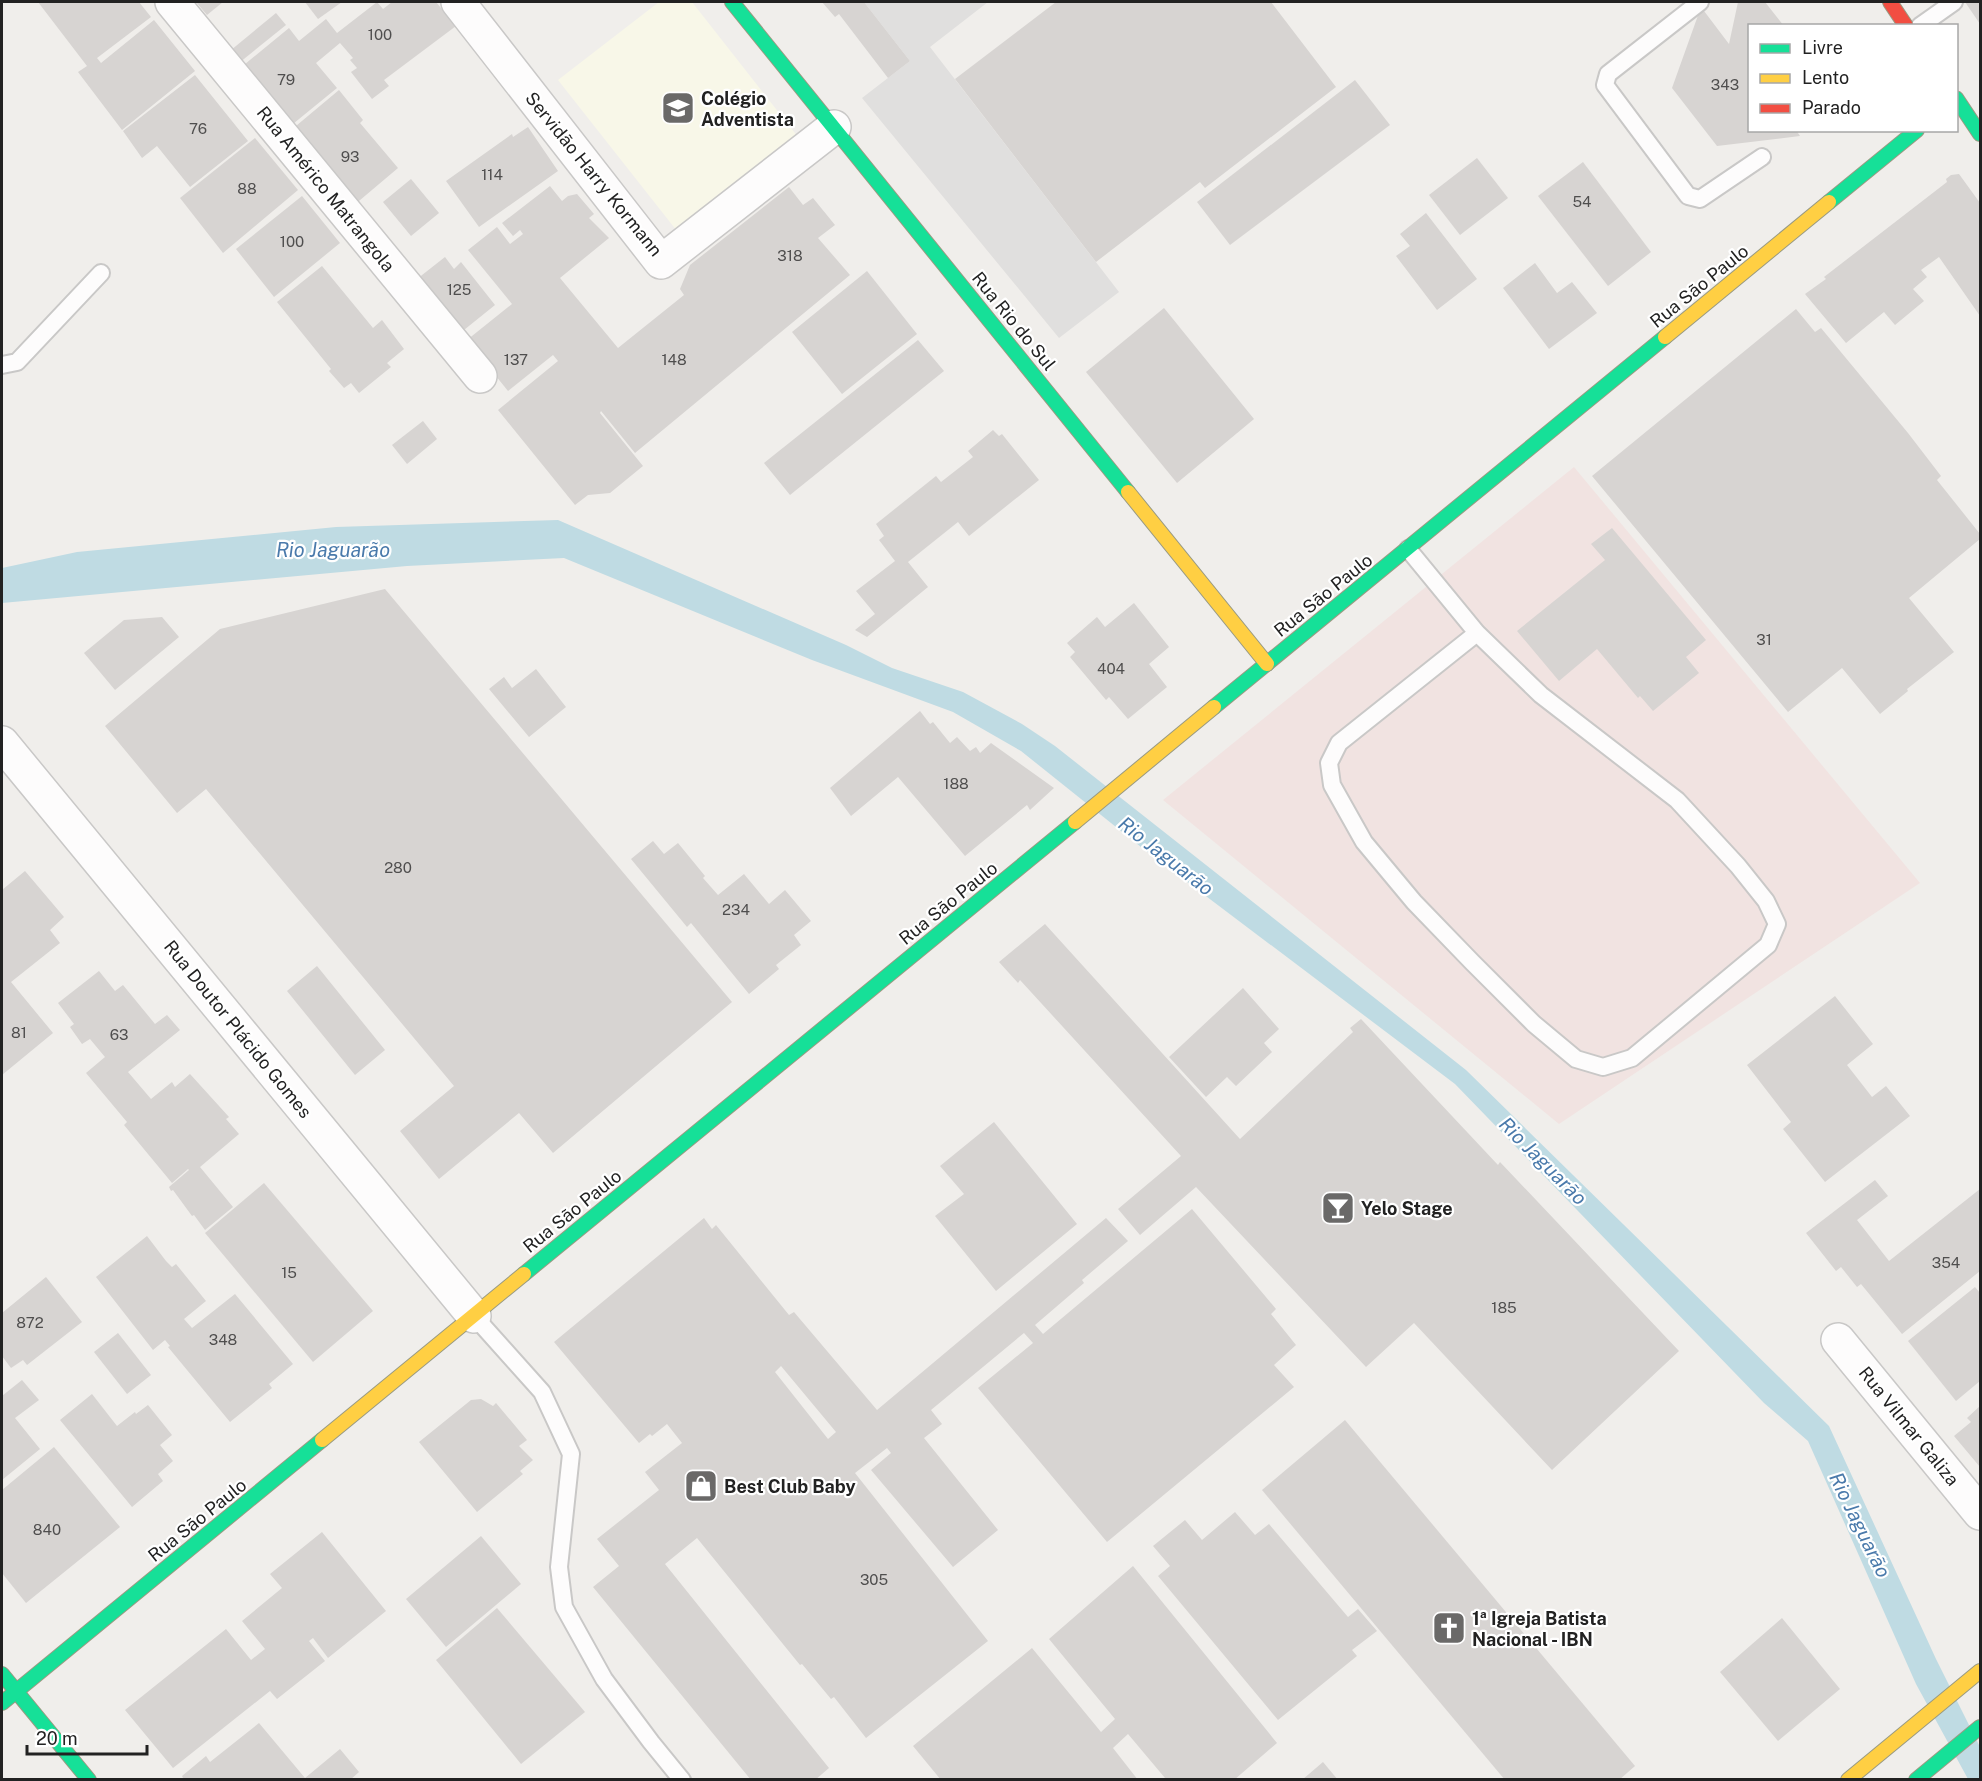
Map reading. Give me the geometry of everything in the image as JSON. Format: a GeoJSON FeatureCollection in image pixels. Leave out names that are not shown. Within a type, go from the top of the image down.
{"type":"FeatureCollection","features":[{"type":"Feature","properties":{"kind":"main road","name":"Rua Rio do Sul"},"geometry":{"type":"LineString","coordinates":[[732,2],[1267,664]]}},
{"type":"Feature","properties":{"kind":"main road"},"geometry":{"type":"LineString","coordinates":[[1890,2],[1905,24]]}},
{"type":"Feature","properties":{"kind":"main road"},"geometry":{"type":"LineString","coordinates":[[1958,102],[1980,135]]}},
{"type":"Feature","properties":{"kind":"main road","name":"Rua São Paulo"},"geometry":{"type":"LineString","coordinates":[[2,1703],[1915,132]]}},
{"type":"Feature","properties":{"kind":"main road"},"geometry":{"type":"LineString","coordinates":[[1848,1779],[1980,1671]]}},
{"type":"Feature","properties":{"kind":"main road"},"geometry":{"type":"LineString","coordinates":[[2,1674],[89,1779]]}},
{"type":"Feature","properties":{"kind":"main road"},"geometry":{"type":"LineString","coordinates":[[1918,1778],[1980,1727]]}},
{"type":"Feature","properties":{"kind":"street","name":"Rua Américo Matrangola"},"geometry":{"type":"LineString","coordinates":[[172,2],[480,376]]}},
{"type":"Feature","properties":{"kind":"street","name":"Servidão Harry Kormann"},"geometry":{"type":"LineString","coordinates":[[458,2],[661,262],[834,127]]}},
{"type":"Feature","properties":{"kind":"street","name":"Rua Doutor Plácido Gomes"},"geometry":{"type":"LineString","coordinates":[[2,743],[474,1316]]}},
{"type":"Feature","properties":{"kind":"street","name":"Rua Vilmar Galiza"},"geometry":{"type":"LineString","coordinates":[[1838,1340],[1980,1513]]}},
{"type":"Feature","properties":{"kind":"lane"},"geometry":{"type":"LineString","coordinates":[[1700,2],[1608,74],[1605,85],[1688,196],[1700,199],[1762,157]]}},
{"type":"Feature","properties":{"kind":"lane"},"geometry":{"type":"LineString","coordinates":[[1923,24],[1954,2]]}},
{"type":"Feature","properties":{"kind":"lane"},"geometry":{"type":"LineString","coordinates":[[2,365],[17,362],[101,273]]}},
{"type":"Feature","properties":{"kind":"lane"},"geometry":{"type":"LineString","coordinates":[[1408,549],[1477,633],[1541,695],[1677,800],[1738,866],[1766,901],[1777,924],[1768,945],[1632,1058],[1603,1067],[1575,1059],[1534,1024],[1414,902],[1364,842],[1332,785],[1329,764],[1339,743],[1477,633]]}},
{"type":"Feature","properties":{"kind":"lane"},"geometry":{"type":"LineString","coordinates":[[474,1316],[542,1392],[571,1454],[559,1567],[564,1607],[604,1679],[682,1779]]}},
{"type":"Feature","properties":{"kind":"shaded area","name":"Colégio Adventista"},"geometry":{"type":"Polygon","coordinates":[[[659,2],[692,2],[798,137],[677,231],[558,80],[659,2]]]}},
{"type":"Feature","properties":{"kind":"shaded area"},"geometry":{"type":"Polygon","coordinates":[[[864,2],[988,2],[930,47],[1119,292],[1059,338],[862,98],[910,61],[864,2]]]}},
{"type":"Feature","properties":{"kind":"shaded area"},"geometry":{"type":"Polygon","coordinates":[[[1574,467],[1920,883],[1559,1124],[1163,800],[1574,467]]]}},
{"type":"Feature","properties":{"kind":"water","name":"Rio Jaguarão"},"geometry":{"type":"Polygon","coordinates":[[[558,520],[846,645],[892,668],[963,692],[1022,724],[1055,746],[1466,1070],[1829,1426],[1936,1659],[1980,1747],[1980,1779],[1968,1779],[1916,1684],[1808,1441],[1764,1403],[1455,1084],[1141,847],[1021,751],[953,712],[812,660],[564,558],[407,566],[2,603],[2,568],[77,552],[336,527],[558,520]]]}},
{"type":"Feature","properties":{"kind":"building"},"geometry":{"type":"Polygon","coordinates":[[[38,2],[139,2],[151,17],[97,58],[101,63],[154,20],[195,71],[122,130],[78,72],[87,66],[38,2]]]}},
{"type":"Feature","properties":{"kind":"building"},"geometry":{"type":"Polygon","coordinates":[[[196,2],[223,2],[207,15],[196,2]]]}},
{"type":"Feature","properties":{"kind":"building"},"geometry":{"type":"Polygon","coordinates":[[[305,2],[342,2],[318,19],[305,2]]]}},
{"type":"Feature","properties":{"kind":"building"},"geometry":{"type":"Polygon","coordinates":[[[377,2],[383,9],[392,2],[436,2],[456,26],[384,80],[389,86],[372,99],[351,72],[357,68],[350,60],[353,58],[340,43],[316,63],[337,88],[288,128],[239,69],[289,28],[299,41],[326,19],[337,33],[377,2]]]}},
{"type":"Feature","properties":{"kind":"building"},"geometry":{"type":"Polygon","coordinates":[[[822,2],[864,2],[910,61],[888,78],[839,14],[835,17],[822,2]]]}},
{"type":"Feature","properties":{"kind":"building"},"geometry":{"type":"Polygon","coordinates":[[[1056,2],[1271,2],[1336,87],[1205,188],[1200,182],[1096,262],[955,79],[1056,2]]]}},
{"type":"Feature","properties":{"kind":"building"},"geometry":{"type":"Polygon","coordinates":[[[1738,2],[1765,2],[1782,24],[1748,24],[1748,132],[1797,132],[1800,136],[1717,146],[1672,88],[1701,7],[1729,44],[1738,2]]]}},
{"type":"Feature","properties":{"kind":"building"},"geometry":{"type":"Polygon","coordinates":[[[1965,2],[1980,2],[1980,24],[1965,2]]]}},
{"type":"Feature","properties":{"kind":"building"},"geometry":{"type":"Polygon","coordinates":[[[276,13],[286,25],[234,67],[225,55],[276,13]]]}},
{"type":"Feature","properties":{"kind":"building"},"geometry":{"type":"Polygon","coordinates":[[[195,75],[248,141],[190,187],[157,146],[142,158],[123,131],[195,75]]]}},
{"type":"Feature","properties":{"kind":"building"},"geometry":{"type":"Polygon","coordinates":[[[1355,80],[1390,125],[1230,245],[1197,202],[1355,80]]]}},
{"type":"Feature","properties":{"kind":"building"},"geometry":{"type":"Polygon","coordinates":[[[339,90],[363,120],[360,123],[398,168],[353,206],[290,131],[339,90]]]}},
{"type":"Feature","properties":{"kind":"building"},"geometry":{"type":"Polygon","coordinates":[[[528,127],[558,171],[479,227],[446,181],[512,134],[513,137],[528,127]]]}},
{"type":"Feature","properties":{"kind":"building"},"geometry":{"type":"Polygon","coordinates":[[[255,138],[298,190],[223,253],[180,198],[255,138]]]}},
{"type":"Feature","properties":{"kind":"building"},"geometry":{"type":"Polygon","coordinates":[[[1477,158],[1508,198],[1460,235],[1429,195],[1477,158]]]}},
{"type":"Feature","properties":{"kind":"building"},"geometry":{"type":"Polygon","coordinates":[[[1583,162],[1651,252],[1608,286],[1538,196],[1583,162]]]}},
{"type":"Feature","properties":{"kind":"building"},"geometry":{"type":"Polygon","coordinates":[[[1959,174],[1980,203],[1980,316],[1939,257],[1921,270],[1927,277],[1913,289],[1924,301],[1895,325],[1884,312],[1846,343],[1805,294],[1947,182],[1946,179],[1951,175],[1959,174]]]}},
{"type":"Feature","properties":{"kind":"building"},"geometry":{"type":"Polygon","coordinates":[[[411,179],[439,213],[411,236],[383,202],[411,179]]]}},
{"type":"Feature","properties":{"kind":"building"},"geometry":{"type":"Polygon","coordinates":[[[550,186],[562,201],[568,196],[577,194],[594,214],[589,218],[609,238],[560,278],[618,348],[684,295],[680,289],[690,265],[789,187],[803,205],[813,198],[835,225],[818,238],[850,275],[635,453],[601,411],[600,413],[643,466],[610,493],[588,495],[575,505],[498,410],[558,361],[553,355],[508,391],[467,340],[512,304],[468,250],[497,227],[510,244],[523,234],[520,230],[513,236],[502,223],[550,186]]]}},
{"type":"Feature","properties":{"kind":"building"},"geometry":{"type":"Polygon","coordinates":[[[302,196],[340,243],[274,297],[236,249],[302,196]]]}},
{"type":"Feature","properties":{"kind":"building"},"geometry":{"type":"Polygon","coordinates":[[[1426,213],[1477,279],[1437,310],[1396,256],[1410,246],[1400,234],[1426,213]]]}},
{"type":"Feature","properties":{"kind":"building"},"geometry":{"type":"Polygon","coordinates":[[[445,257],[454,269],[461,262],[495,305],[459,334],[417,279],[445,257]]]}},
{"type":"Feature","properties":{"kind":"building"},"geometry":{"type":"Polygon","coordinates":[[[1535,263],[1557,293],[1572,282],[1597,313],[1549,349],[1503,288],[1535,263]]]}},
{"type":"Feature","properties":{"kind":"building"},"geometry":{"type":"Polygon","coordinates":[[[322,266],[373,328],[382,320],[404,349],[387,363],[391,367],[359,393],[351,383],[344,388],[277,302],[322,266]]]}},
{"type":"Feature","properties":{"kind":"building"},"geometry":{"type":"Polygon","coordinates":[[[867,271],[917,334],[842,394],[792,332],[867,271]]]}},
{"type":"Feature","properties":{"kind":"building"},"geometry":{"type":"Polygon","coordinates":[[[1164,308],[1254,419],[1177,483],[1086,372],[1164,308]]]}},
{"type":"Feature","properties":{"kind":"building"},"geometry":{"type":"Polygon","coordinates":[[[1796,309],[1815,332],[1821,328],[1908,433],[1941,476],[1937,480],[1980,534],[1980,539],[1909,598],[1954,652],[1907,689],[1908,691],[1880,714],[1842,668],[1788,712],[1592,476],[1796,309]]]}},
{"type":"Feature","properties":{"kind":"building"},"geometry":{"type":"Polygon","coordinates":[[[918,340],[944,371],[790,495],[764,463],[918,340]]]}},
{"type":"Feature","properties":{"kind":"building"},"geometry":{"type":"Polygon","coordinates":[[[423,421],[437,439],[407,464],[392,445],[423,421]]]}},
{"type":"Feature","properties":{"kind":"building"},"geometry":{"type":"Polygon","coordinates":[[[993,430],[999,436],[1002,434],[1039,480],[969,536],[958,522],[908,562],[928,587],[867,637],[855,630],[875,614],[856,591],[895,561],[879,540],[884,536],[876,524],[936,476],[941,482],[973,457],[968,451],[993,430]]]}},
{"type":"Feature","properties":{"kind":"building"},"geometry":{"type":"Polygon","coordinates":[[[1612,528],[1706,640],[1686,657],[1699,673],[1653,711],[1640,696],[1638,698],[1597,649],[1559,681],[1517,631],[1605,560],[1591,544],[1612,528]]]}},
{"type":"Feature","properties":{"kind":"building"},"geometry":{"type":"Polygon","coordinates":[[[385,589],[732,1002],[553,1153],[519,1113],[439,1179],[400,1131],[454,1086],[206,789],[177,813],[105,726],[220,629],[385,589]]]}},
{"type":"Feature","properties":{"kind":"building"},"geometry":{"type":"Polygon","coordinates":[[[1134,603],[1169,647],[1149,664],[1167,687],[1128,719],[1109,697],[1106,700],[1070,657],[1075,652],[1067,643],[1097,617],[1105,627],[1134,603]]]}},
{"type":"Feature","properties":{"kind":"building"},"geometry":{"type":"Polygon","coordinates":[[[162,617],[179,637],[115,690],[84,653],[124,620],[162,617]]]}},
{"type":"Feature","properties":{"kind":"building"},"geometry":{"type":"Polygon","coordinates":[[[536,669],[566,707],[529,737],[489,689],[504,677],[512,688],[536,669]]]}},
{"type":"Feature","properties":{"kind":"building"},"geometry":{"type":"Polygon","coordinates":[[[920,711],[930,724],[933,722],[950,743],[957,737],[970,751],[976,747],[980,753],[991,743],[1054,788],[1030,810],[1027,805],[965,856],[898,777],[851,816],[830,788],[920,711]]]}},
{"type":"Feature","properties":{"kind":"building"},"geometry":{"type":"Polygon","coordinates":[[[653,841],[664,854],[678,843],[718,895],[744,874],[769,904],[785,890],[811,921],[794,935],[801,945],[776,965],[779,969],[749,994],[691,923],[687,927],[631,859],[653,841]]]}},
{"type":"Feature","properties":{"kind":"building"},"geometry":{"type":"Polygon","coordinates":[[[25,871],[64,917],[50,930],[60,943],[11,982],[53,1033],[2,1075],[2,890],[25,871]]]}},
{"type":"Feature","properties":{"kind":"building"},"geometry":{"type":"Polygon","coordinates":[[[1045,924],[1240,1139],[1353,1032],[1350,1028],[1361,1019],[1498,1165],[1500,1162],[1679,1351],[1552,1470],[1414,1323],[1366,1367],[1196,1187],[1140,1235],[1118,1209],[1181,1156],[1020,980],[1018,983],[999,962],[1045,924]]]}},
{"type":"Feature","properties":{"kind":"building"},"geometry":{"type":"Polygon","coordinates":[[[317,966],[385,1050],[355,1075],[287,991],[317,966]]]}},
{"type":"Feature","properties":{"kind":"building"},"geometry":{"type":"Polygon","coordinates":[[[99,971],[115,991],[123,985],[155,1024],[167,1015],[180,1030],[128,1072],[151,1099],[172,1082],[175,1087],[190,1074],[229,1117],[226,1119],[239,1134],[200,1167],[233,1207],[205,1230],[169,1187],[189,1170],[172,1183],[124,1125],[127,1122],[86,1073],[105,1057],[90,1039],[82,1044],[70,1027],[74,1024],[58,1003],[99,971]]]}},
{"type":"Feature","properties":{"kind":"building"},"geometry":{"type":"Polygon","coordinates":[[[1243,988],[1279,1029],[1264,1043],[1272,1052],[1236,1086],[1227,1077],[1206,1097],[1169,1057],[1243,988]]]}},
{"type":"Feature","properties":{"kind":"building"},"geometry":{"type":"Polygon","coordinates":[[[1835,996],[1873,1044],[1847,1065],[1872,1097],[1886,1086],[1910,1116],[1825,1182],[1783,1129],[1791,1122],[1747,1065],[1835,996]]]}},
{"type":"Feature","properties":{"kind":"building"},"geometry":{"type":"Polygon","coordinates":[[[994,1122],[1077,1224],[996,1291],[935,1216],[964,1194],[940,1166],[994,1122]]]}},
{"type":"Feature","properties":{"kind":"building"},"geometry":{"type":"Polygon","coordinates":[[[1875,1180],[1888,1196],[1857,1220],[1889,1261],[1980,1189],[1980,1271],[1902,1334],[1861,1284],[1857,1287],[1841,1267],[1836,1271],[1806,1233],[1875,1180]]]}},
{"type":"Feature","properties":{"kind":"building"},"geometry":{"type":"Polygon","coordinates":[[[264,1183],[373,1311],[313,1362],[205,1233],[264,1183]]]}},
{"type":"Feature","properties":{"kind":"building"},"geometry":{"type":"Polygon","coordinates":[[[1192,1209],[1276,1309],[1271,1314],[1296,1345],[1274,1365],[1294,1387],[1107,1542],[978,1388],[1033,1343],[1024,1333],[931,1410],[942,1424],[924,1438],[998,1530],[953,1567],[871,1470],[891,1453],[887,1448],[855,1473],[988,1641],[866,1738],[834,1697],[831,1699],[802,1664],[800,1665],[697,1538],[665,1564],[829,1768],[815,1780],[751,1780],[593,1587],[619,1566],[597,1539],[659,1490],[645,1472],[682,1443],[667,1424],[639,1443],[554,1342],[704,1218],[712,1229],[716,1225],[789,1315],[794,1312],[877,1410],[1106,1218],[1128,1241],[1082,1280],[1084,1283],[1035,1325],[1043,1334],[1192,1209]],[[781,1366],[775,1372],[828,1439],[836,1432],[781,1366]]]}},
{"type":"Feature","properties":{"kind":"building"},"geometry":{"type":"Polygon","coordinates":[[[147,1236],[166,1261],[172,1267],[176,1264],[206,1301],[184,1319],[192,1328],[235,1294],[293,1364],[269,1384],[272,1388],[230,1422],[168,1347],[170,1346],[165,1340],[153,1350],[96,1277],[147,1236]]]}},
{"type":"Feature","properties":{"kind":"building"},"geometry":{"type":"Polygon","coordinates":[[[46,1277],[82,1322],[27,1365],[23,1360],[11,1368],[2,1356],[2,1313],[46,1277]]]}},
{"type":"Feature","properties":{"kind":"building"},"geometry":{"type":"Polygon","coordinates":[[[1975,1287],[1980,1293],[1980,1381],[1956,1401],[1908,1341],[1975,1287]]]}},
{"type":"Feature","properties":{"kind":"building"},"geometry":{"type":"Polygon","coordinates":[[[118,1333],[151,1375],[127,1394],[94,1352],[118,1333]]]}},
{"type":"Feature","properties":{"kind":"building"},"geometry":{"type":"Polygon","coordinates":[[[22,1380],[39,1400],[15,1418],[40,1449],[2,1480],[2,1396],[22,1380]]]}},
{"type":"Feature","properties":{"kind":"building"},"geometry":{"type":"Polygon","coordinates":[[[92,1394],[117,1426],[148,1405],[172,1435],[160,1445],[173,1461],[158,1474],[163,1481],[132,1507],[60,1420],[92,1394]]]}},
{"type":"Feature","properties":{"kind":"building"},"geometry":{"type":"Polygon","coordinates":[[[481,1399],[493,1406],[496,1403],[527,1440],[519,1446],[533,1460],[520,1471],[523,1474],[477,1512],[419,1442],[471,1400],[481,1399]]]}},
{"type":"Feature","properties":{"kind":"building"},"geometry":{"type":"Polygon","coordinates":[[[1980,1406],[1980,1467],[1954,1436],[1971,1422],[1967,1418],[1980,1406]]]}},
{"type":"Feature","properties":{"kind":"building","name":"1ª Igreja Batista Nacional - IBN"},"geometry":{"type":"Polygon","coordinates":[[[1345,1420],[1635,1766],[1619,1780],[1505,1780],[1262,1490],[1345,1420]]]}},
{"type":"Feature","properties":{"kind":"building"},"geometry":{"type":"Polygon","coordinates":[[[54,1447],[120,1527],[26,1603],[2,1573],[2,1490],[54,1447]]]}},
{"type":"Feature","properties":{"kind":"building"},"geometry":{"type":"Polygon","coordinates":[[[1235,1512],[1255,1535],[1269,1524],[1348,1617],[1358,1609],[1377,1631],[1352,1650],[1357,1656],[1278,1720],[1158,1576],[1170,1566],[1153,1546],[1185,1520],[1202,1540],[1235,1512]]]}},
{"type":"Feature","properties":{"kind":"building"},"geometry":{"type":"Polygon","coordinates":[[[322,1532],[386,1611],[328,1658],[313,1638],[309,1641],[325,1661],[277,1699],[270,1691],[173,1768],[125,1710],[226,1629],[251,1660],[265,1649],[242,1621],[282,1588],[270,1574],[322,1532]]]}},
{"type":"Feature","properties":{"kind":"building"},"geometry":{"type":"Polygon","coordinates":[[[481,1536],[521,1584],[446,1647],[406,1599],[481,1536]]]}},
{"type":"Feature","properties":{"kind":"building"},"geometry":{"type":"Polygon","coordinates":[[[1133,1566],[1277,1743],[1234,1780],[1163,1780],[1165,1778],[1128,1734],[1113,1748],[1138,1780],[941,1780],[913,1746],[1032,1648],[1101,1732],[1115,1719],[1049,1639],[1133,1566]]]}},
{"type":"Feature","properties":{"kind":"building"},"geometry":{"type":"Polygon","coordinates":[[[497,1608],[585,1712],[521,1764],[436,1660],[497,1608]]]}},
{"type":"Feature","properties":{"kind":"building"},"geometry":{"type":"Polygon","coordinates":[[[1782,1618],[1840,1689],[1778,1741],[1720,1672],[1782,1618]]]}},
{"type":"Feature","properties":{"kind":"building"},"geometry":{"type":"Polygon","coordinates":[[[259,1723],[305,1778],[340,1749],[359,1772],[350,1780],[184,1780],[182,1776],[206,1756],[210,1762],[259,1723]]]}},
{"type":"Feature","properties":{"kind":"building"},"geometry":{"type":"Polygon","coordinates":[[[1323,1762],[1338,1780],[1302,1780],[1323,1762]]]}},
{"type":"Feature","properties":{"kind":"traffic: fast"},"geometry":{"type":"LineString","coordinates":[[732,2],[1128,492]]}},
{"type":"Feature","properties":{"kind":"traffic: fast"},"geometry":{"type":"LineString","coordinates":[[1958,101],[1980,134]]}},
{"type":"Feature","properties":{"kind":"traffic: fast"},"geometry":{"type":"LineString","coordinates":[[1829,202],[1915,132]]}},
{"type":"Feature","properties":{"kind":"traffic: fast"},"geometry":{"type":"LineString","coordinates":[[1214,707],[1665,337]]}},
{"type":"Feature","properties":{"kind":"traffic: fast"},"geometry":{"type":"LineString","coordinates":[[524,1274],[1075,822]]}},
{"type":"Feature","properties":{"kind":"traffic: fast"},"geometry":{"type":"LineString","coordinates":[[2,1703],[322,1440]]}},
{"type":"Feature","properties":{"kind":"traffic: fast"},"geometry":{"type":"LineString","coordinates":[[2,1674],[89,1780]]}},
{"type":"Feature","properties":{"kind":"traffic: fast"},"geometry":{"type":"LineString","coordinates":[[1916,1780],[1980,1727]]}},
{"type":"Feature","properties":{"kind":"traffic: slow"},"geometry":{"type":"LineString","coordinates":[[1665,337],[1829,202]]}},
{"type":"Feature","properties":{"kind":"traffic: slow"},"geometry":{"type":"LineString","coordinates":[[1128,492],[1267,664]]}},
{"type":"Feature","properties":{"kind":"traffic: slow"},"geometry":{"type":"LineString","coordinates":[[1075,822],[1214,707]]}},
{"type":"Feature","properties":{"kind":"traffic: slow"},"geometry":{"type":"LineString","coordinates":[[322,1440],[524,1274]]}},
{"type":"Feature","properties":{"kind":"traffic: slow"},"geometry":{"type":"LineString","coordinates":[[1848,1780],[1980,1671]]}},
{"type":"Feature","properties":{"kind":"traffic: jam"},"geometry":{"type":"LineString","coordinates":[[1890,2],[1905,24]]}},
{"type":"Feature","properties":{"kind":"place","name":"Colégio Adventista"},"geometry":{"type":"Point","coordinates":[678,108]}},
{"type":"Feature","properties":{"kind":"place","name":"Yelo Stage"},"geometry":{"type":"Point","coordinates":[1338,1208]}},
{"type":"Feature","properties":{"kind":"place","name":"Best Club Baby"},"geometry":{"type":"Point","coordinates":[701,1486]}},
{"type":"Feature","properties":{"kind":"place","name":"1ª Igreja Batista Nacional - IBN"},"geometry":{"type":"Point","coordinates":[1449,1628]}}]}
